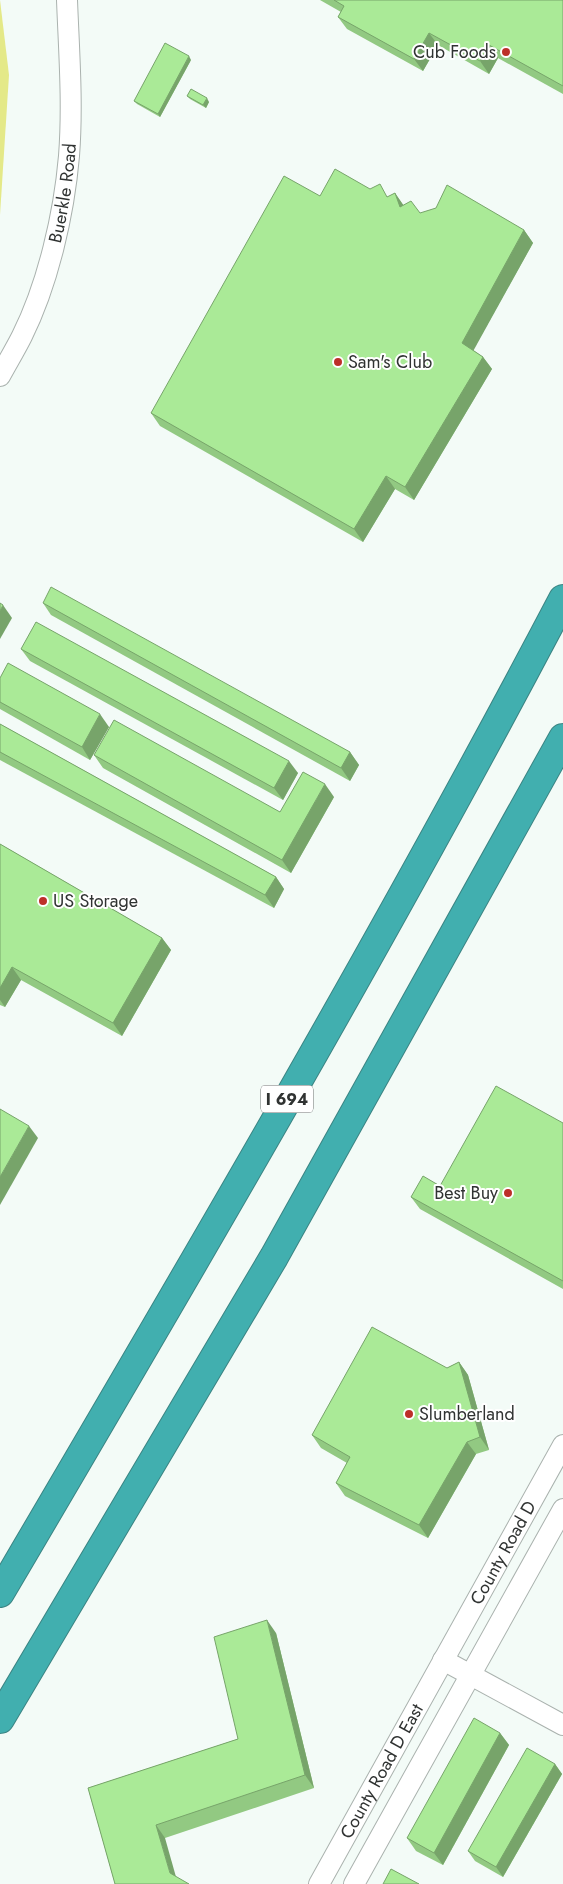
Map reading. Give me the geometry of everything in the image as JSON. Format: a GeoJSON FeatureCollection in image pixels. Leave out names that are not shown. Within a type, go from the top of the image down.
{"type":"FeatureCollection","features":[{"type":"Feature","properties":{"kind":"highway","name":"I 694"},"geometry":{"type":"LineString","coordinates":[[0,1593],[217,1224],[460,794],[563,599]]}},
{"type":"Feature","properties":{"kind":"highway"},"geometry":{"type":"LineString","coordinates":[[0,1719],[274,1258],[563,738]]}},
{"type":"Feature","properties":{"kind":"highway"},"geometry":{"type":"LineString","coordinates":[[547,767],[563,743]]}},
{"type":"Feature","properties":{"kind":"street","name":"Buerkle Road"},"geometry":{"type":"LineString","coordinates":[[0,376],[23,335],[40,292],[53,248],[63,202],[69,155],[71,104],[67,0]]}},
{"type":"Feature","properties":{"kind":"street","name":"County Road D"},"geometry":{"type":"LineString","coordinates":[[443,1660],[563,1445]]}},
{"type":"Feature","properties":{"kind":"street","name":"County Road D"},"geometry":{"type":"LineString","coordinates":[[470,1675],[563,1509]]}},
{"type":"Feature","properties":{"kind":"street"},"geometry":{"type":"LineString","coordinates":[[443,1660],[563,1725]]}},
{"type":"Feature","properties":{"kind":"street","name":"County Road D East"},"geometry":{"type":"LineString","coordinates":[[319,1884],[443,1660]]}},
{"type":"Feature","properties":{"kind":"street","name":"County Road D East"},"geometry":{"type":"LineString","coordinates":[[354,1884],[470,1675]]}},
{"type":"Feature","properties":{"kind":"green space"},"geometry":{"type":"Polygon","coordinates":[[[0,0],[9,75],[0,215],[0,0]]]}},
{"type":"Feature","properties":{"kind":"building","name":"Cub Foods"},"geometry":{"type":"Polygon","coordinates":[[[334,0],[563,0],[563,86],[489,45],[480,61],[429,33],[414,59],[338,17],[344,6],[334,0]]]}},
{"type":"Feature","properties":{"kind":"building"},"geometry":{"type":"Polygon","coordinates":[[[165,43],[189,56],[158,114],[134,101],[165,43]]]}},
{"type":"Feature","properties":{"kind":"building"},"geometry":{"type":"Polygon","coordinates":[[[191,89],[207,98],[203,105],[187,96],[191,89]]]}},
{"type":"Feature","properties":{"kind":"building","name":"Sam's Club"},"geometry":{"type":"Polygon","coordinates":[[[335,169],[370,189],[380,184],[387,197],[395,193],[400,207],[411,201],[420,213],[436,208],[447,185],[524,230],[462,343],[483,357],[405,487],[386,476],[354,529],[151,413],[284,176],[320,196],[335,169]]]}},
{"type":"Feature","properties":{"kind":"building"},"geometry":{"type":"Polygon","coordinates":[[[51,587],[350,752],[341,768],[43,603],[51,587]]]}},
{"type":"Feature","properties":{"kind":"building"},"geometry":{"type":"Polygon","coordinates":[[[36,622],[289,761],[274,788],[21,649],[36,622]]]}},
{"type":"Feature","properties":{"kind":"building"},"geometry":{"type":"Polygon","coordinates":[[[8,663],[100,714],[82,747],[0,702],[0,678],[8,663]]]}},
{"type":"Feature","properties":{"kind":"building"},"geometry":{"type":"Polygon","coordinates":[[[114,720],[280,812],[303,772],[325,784],[282,860],[94,755],[114,720]]]}},
{"type":"Feature","properties":{"kind":"building"},"geometry":{"type":"Polygon","coordinates":[[[0,724],[276,877],[265,895],[0,752],[0,724]]]}},
{"type":"Feature","properties":{"kind":"building","name":"US Storage"},"geometry":{"type":"Polygon","coordinates":[[[0,844],[162,938],[113,1023],[12,967],[0,988],[0,844]]]}},
{"type":"Feature","properties":{"kind":"building","name":"Best Buy"},"geometry":{"type":"Polygon","coordinates":[[[496,1086],[563,1123],[563,1281],[411,1197],[423,1176],[440,1186],[496,1086]]]}},
{"type":"Feature","properties":{"kind":"building"},"geometry":{"type":"Polygon","coordinates":[[[0,1109],[29,1126],[0,1177],[0,1109]]]}},
{"type":"Feature","properties":{"kind":"building","name":"Slumberland"},"geometry":{"type":"Polygon","coordinates":[[[372,1327],[447,1368],[459,1362],[480,1437],[467,1442],[419,1525],[336,1483],[350,1457],[312,1435],[372,1327]]]}},
{"type":"Feature","properties":{"kind":"building"},"geometry":{"type":"Polygon","coordinates":[[[267,1620],[305,1775],[156,1825],[170,1873],[189,1884],[115,1884],[88,1788],[238,1739],[214,1637],[267,1620]]]}},
{"type":"Feature","properties":{"kind":"building"},"geometry":{"type":"Polygon","coordinates":[[[474,1718],[500,1733],[434,1853],[407,1838],[474,1718]]]}},
{"type":"Feature","properties":{"kind":"building"},"geometry":{"type":"Polygon","coordinates":[[[527,1748],[555,1764],[496,1867],[468,1851],[527,1748]]]}},
{"type":"Feature","properties":{"kind":"building"},"geometry":{"type":"Polygon","coordinates":[[[391,1869],[419,1884],[383,1884],[391,1869]]]}},
{"type":"Feature","properties":{"kind":"place","name":"Cub Foods"},"geometry":{"type":"Point","coordinates":[506,52]}},
{"type":"Feature","properties":{"kind":"place","name":"Sam's Club"},"geometry":{"type":"Point","coordinates":[338,362]}},
{"type":"Feature","properties":{"kind":"place","name":"US Storage"},"geometry":{"type":"Point","coordinates":[43,901]}},
{"type":"Feature","properties":{"kind":"place","name":"Best Buy"},"geometry":{"type":"Point","coordinates":[508,1193]}},
{"type":"Feature","properties":{"kind":"place","name":"Slumberland"},"geometry":{"type":"Point","coordinates":[409,1414]}}]}
